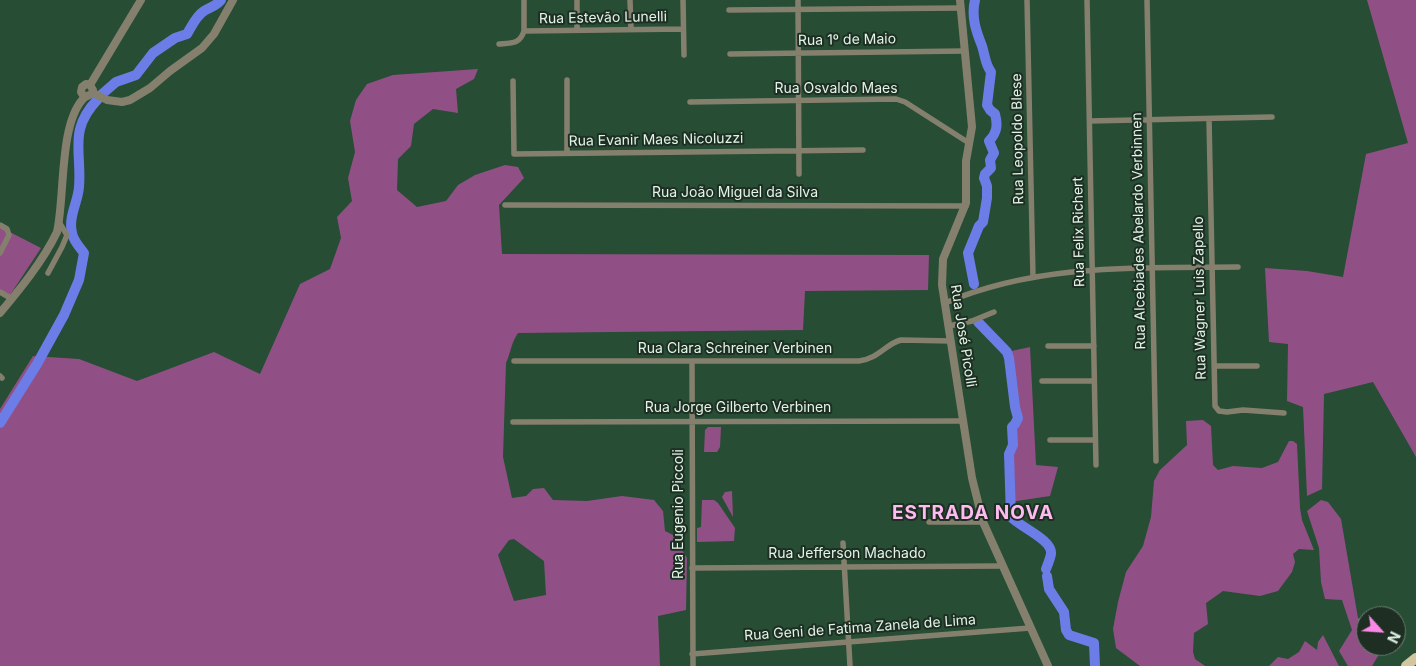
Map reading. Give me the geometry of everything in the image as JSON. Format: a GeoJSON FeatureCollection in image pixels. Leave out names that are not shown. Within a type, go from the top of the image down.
{"type":"FeatureCollection","features":[{"type":"Feature","properties":{"kind":"highway"},"geometry":{"type":"LineString","coordinates":[[1406,666],[1416,658]]}},
{"type":"Feature","properties":{"kind":"street"},"geometry":{"type":"LineString","coordinates":[[90,85],[141,0]]}},
{"type":"Feature","properties":{"kind":"street"},"geometry":{"type":"LineString","coordinates":[[0,313],[12,299],[58,232],[68,135],[74,116],[84,97],[93,94],[107,100],[122,102],[130,100],[150,88],[202,48],[214,34],[232,0]]}},
{"type":"Feature","properties":{"kind":"street"},"geometry":{"type":"LineString","coordinates":[[524,0],[524,31]]}},
{"type":"Feature","properties":{"kind":"street"},"geometry":{"type":"LineString","coordinates":[[576,0],[577,30]]}},
{"type":"Feature","properties":{"kind":"street"},"geometry":{"type":"LineString","coordinates":[[630,0],[631,29]]}},
{"type":"Feature","properties":{"kind":"street"},"geometry":{"type":"LineString","coordinates":[[683,0],[684,55]]}},
{"type":"Feature","properties":{"kind":"street"},"geometry":{"type":"LineString","coordinates":[[798,0],[799,174]]}},
{"type":"Feature","properties":{"kind":"street","name":"Rua Leopoldo Blese"},"geometry":{"type":"LineString","coordinates":[[1027,0],[1033,277]]}},
{"type":"Feature","properties":{"kind":"street","name":"Rua Felix Richert"},"geometry":{"type":"LineString","coordinates":[[1087,0],[1096,464]]}},
{"type":"Feature","properties":{"kind":"street","name":"Rua Alcebiades Abelardo Verbinnen"},"geometry":{"type":"LineString","coordinates":[[1147,0],[1156,461]]}},
{"type":"Feature","properties":{"kind":"street"},"geometry":{"type":"LineString","coordinates":[[729,10],[798,10],[960,4]]}},
{"type":"Feature","properties":{"kind":"street","name":"Rua José Picolli"},"geometry":{"type":"LineString","coordinates":[[960,4],[972,116],[970,143],[966,161],[968,193],[966,206],[943,258],[941,277],[974,490],[982,522],[1048,666]]}},
{"type":"Feature","properties":{"kind":"street","name":"Rua Estevão Lunelli"},"geometry":{"type":"LineString","coordinates":[[499,44],[518,42],[522,38],[524,31],[683,30]]}},
{"type":"Feature","properties":{"kind":"street","name":"Rua 1º de Maio"},"geometry":{"type":"LineString","coordinates":[[730,54],[964,51]]}},
{"type":"Feature","properties":{"kind":"street"},"geometry":{"type":"LineString","coordinates":[[567,80],[567,153]]}},
{"type":"Feature","properties":{"kind":"street","name":"Rua Evanir Maes Nicoluzzi"},"geometry":{"type":"LineString","coordinates":[[513,81],[514,154],[863,150]]}},
{"type":"Feature","properties":{"kind":"street"},"geometry":{"type":"LineString","coordinates":[[84,97],[81,92],[82,87],[86,84],[90,85]]}},
{"type":"Feature","properties":{"kind":"street"},"geometry":{"type":"LineString","coordinates":[[90,85],[93,94]]}},
{"type":"Feature","properties":{"kind":"street","name":"Rua Osvaldo Maes"},"geometry":{"type":"LineString","coordinates":[[690,102],[901,100],[970,143]]}},
{"type":"Feature","properties":{"kind":"street"},"geometry":{"type":"LineString","coordinates":[[1090,121],[1272,117]]}},
{"type":"Feature","properties":{"kind":"street","name":"Rua Wagner Luis Zapello"},"geometry":{"type":"LineString","coordinates":[[1209,119],[1215,406],[1219,410],[1284,413]]}},
{"type":"Feature","properties":{"kind":"street","name":"Rua João Miguel da Silva"},"geometry":{"type":"LineString","coordinates":[[505,205],[966,206]]}},
{"type":"Feature","properties":{"kind":"street"},"geometry":{"type":"LineString","coordinates":[[48,273],[67,234],[59,222]]}},
{"type":"Feature","properties":{"kind":"street"},"geometry":{"type":"LineString","coordinates":[[0,225],[7,229],[10,235],[0,254]]}},
{"type":"Feature","properties":{"kind":"street"},"geometry":{"type":"LineString","coordinates":[[945,303],[986,288],[1033,277],[1092,269],[1238,268]]}},
{"type":"Feature","properties":{"kind":"street"},"geometry":{"type":"LineString","coordinates":[[0,292],[12,299]]}},
{"type":"Feature","properties":{"kind":"street"},"geometry":{"type":"LineString","coordinates":[[949,326],[972,321],[994,312]]}},
{"type":"Feature","properties":{"kind":"street","name":"Rua Clara Schreiner Verbinen"},"geometry":{"type":"LineString","coordinates":[[514,361],[860,361],[870,360],[896,342],[950,340]]}},
{"type":"Feature","properties":{"kind":"street"},"geometry":{"type":"LineString","coordinates":[[1048,346],[1094,346]]}},
{"type":"Feature","properties":{"kind":"street","name":"Rua Eugenio Piccoli"},"geometry":{"type":"LineString","coordinates":[[692,361],[693,666]]}},
{"type":"Feature","properties":{"kind":"street"},"geometry":{"type":"LineString","coordinates":[[1214,366],[1257,366]]}},
{"type":"Feature","properties":{"kind":"street"},"geometry":{"type":"LineString","coordinates":[[1042,381],[1094,383]]}},
{"type":"Feature","properties":{"kind":"street"},"geometry":{"type":"LineString","coordinates":[[1056,385],[1094,383]]}},
{"type":"Feature","properties":{"kind":"street","name":"Rua Jorge Gilberto Verbinen"},"geometry":{"type":"LineString","coordinates":[[513,422],[963,420]]}},
{"type":"Feature","properties":{"kind":"street"},"geometry":{"type":"LineString","coordinates":[[1050,441],[1095,441]]}},
{"type":"Feature","properties":{"kind":"street"},"geometry":{"type":"LineString","coordinates":[[929,522],[982,522]]}},
{"type":"Feature","properties":{"kind":"street"},"geometry":{"type":"LineString","coordinates":[[843,543],[850,666]]}},
{"type":"Feature","properties":{"kind":"street","name":"Rua Jefferson Machado"},"geometry":{"type":"LineString","coordinates":[[692,568],[1002,566]]}},
{"type":"Feature","properties":{"kind":"street","name":"Rua Geni de Fatima Zanela de Lima"},"geometry":{"type":"LineString","coordinates":[[692,654],[1030,628]]}},
{"type":"Feature","properties":{"kind":"shaded area"},"geometry":{"type":"Polygon","coordinates":[[[1367,0],[1416,0],[1416,457],[1373,382],[1324,394],[1322,489],[1307,496],[1303,407],[1287,401],[1288,344],[1269,342],[1265,268],[1307,271],[1343,277],[1366,154],[1408,143],[1367,0]]]}},
{"type":"Feature","properties":{"kind":"shaded area"},"geometry":{"type":"Polygon","coordinates":[[[478,69],[474,79],[456,89],[458,113],[433,109],[414,124],[411,146],[398,159],[397,190],[417,207],[446,201],[458,185],[475,175],[505,165],[518,167],[524,178],[499,205],[502,254],[929,255],[928,290],[805,291],[803,330],[518,333],[506,363],[503,457],[512,498],[526,496],[533,489],[544,488],[553,500],[587,501],[622,496],[654,500],[663,511],[665,531],[673,535],[687,558],[686,610],[658,616],[660,666],[0,666],[0,409],[33,356],[79,359],[137,381],[214,352],[260,374],[300,284],[330,269],[341,238],[337,217],[352,201],[348,178],[355,152],[350,121],[356,100],[367,84],[393,75],[478,69]],[[514,539],[509,540],[498,555],[514,601],[546,595],[544,561],[514,539]]]}},
{"type":"Feature","properties":{"kind":"shaded area"},"geometry":{"type":"Polygon","coordinates":[[[0,227],[41,248],[10,295],[0,290],[0,227]]]}},
{"type":"Feature","properties":{"kind":"shaded area"},"geometry":{"type":"Polygon","coordinates":[[[1030,347],[1036,465],[1058,467],[1050,496],[1010,502],[1009,454],[1013,445],[1012,427],[1018,418],[1007,352],[1030,347]]]}},
{"type":"Feature","properties":{"kind":"shaded area"},"geometry":{"type":"Polygon","coordinates":[[[1203,420],[1211,426],[1213,465],[1218,470],[1233,466],[1262,468],[1278,462],[1289,441],[1297,444],[1300,508],[1302,520],[1314,550],[1299,549],[1293,554],[1295,562],[1292,572],[1278,591],[1260,596],[1223,591],[1206,603],[1208,624],[1194,633],[1193,652],[1195,659],[1205,666],[1140,666],[1116,648],[1113,629],[1118,602],[1126,572],[1143,546],[1151,517],[1154,481],[1160,470],[1187,445],[1186,421],[1203,420]]]}},
{"type":"Feature","properties":{"kind":"shaded area"},"geometry":{"type":"Polygon","coordinates":[[[708,427],[721,427],[720,447],[717,452],[704,452],[705,430],[708,427]]]}},
{"type":"Feature","properties":{"kind":"shaded area"},"geometry":{"type":"Polygon","coordinates":[[[732,491],[733,517],[722,497],[725,492],[732,491]]]}},
{"type":"Feature","properties":{"kind":"shaded area"},"geometry":{"type":"Polygon","coordinates":[[[702,500],[714,500],[718,503],[735,528],[734,541],[697,542],[697,528],[701,527],[702,500]]]}},
{"type":"Feature","properties":{"kind":"shaded area"},"geometry":{"type":"Polygon","coordinates":[[[1321,500],[1328,502],[1341,519],[1356,606],[1356,656],[1378,656],[1372,666],[1348,666],[1339,651],[1352,630],[1342,600],[1325,599],[1321,582],[1319,548],[1307,511],[1321,500]]]}},
{"type":"Feature","properties":{"kind":"shaded area"},"geometry":{"type":"Polygon","coordinates":[[[1323,635],[1339,666],[1269,666],[1278,657],[1288,659],[1299,652],[1305,641],[1317,650],[1318,642],[1323,635]]]}},
{"type":"Feature","properties":{"kind":"waterway"},"geometry":{"type":"LineString","coordinates":[[101,95],[116,82],[136,75],[153,53],[175,38],[187,34],[194,21],[204,11],[221,0]]}},
{"type":"Feature","properties":{"kind":"waterway"},"geometry":{"type":"LineString","coordinates":[[974,284],[968,253],[979,226],[983,222],[987,198],[987,186],[984,178],[991,168],[990,160],[994,153],[989,141],[994,135],[997,125],[995,114],[987,105],[991,72],[986,63],[975,24],[975,0]]}},
{"type":"Feature","properties":{"kind":"waterway"},"geometry":{"type":"LineString","coordinates":[[0,423],[37,364],[64,315],[79,280],[84,253],[77,244],[71,227],[79,187],[78,141],[83,121],[98,99]]}},
{"type":"Feature","properties":{"kind":"waterway"},"geometry":{"type":"LineString","coordinates":[[978,322],[1007,352],[1009,358],[1018,418],[1012,427],[1013,445],[1009,454],[1011,517],[1047,544],[1051,554],[1046,569]]}},
{"type":"Feature","properties":{"kind":"waterway"},"geometry":{"type":"LineString","coordinates":[[1047,576],[1049,589],[1064,612],[1066,630],[1069,635],[1094,643],[1095,666]]}},
{"type":"Feature","properties":{"kind":"district","name":"ESTRADA NOVA"},"geometry":{"type":"Point","coordinates":[973,513]}}]}
